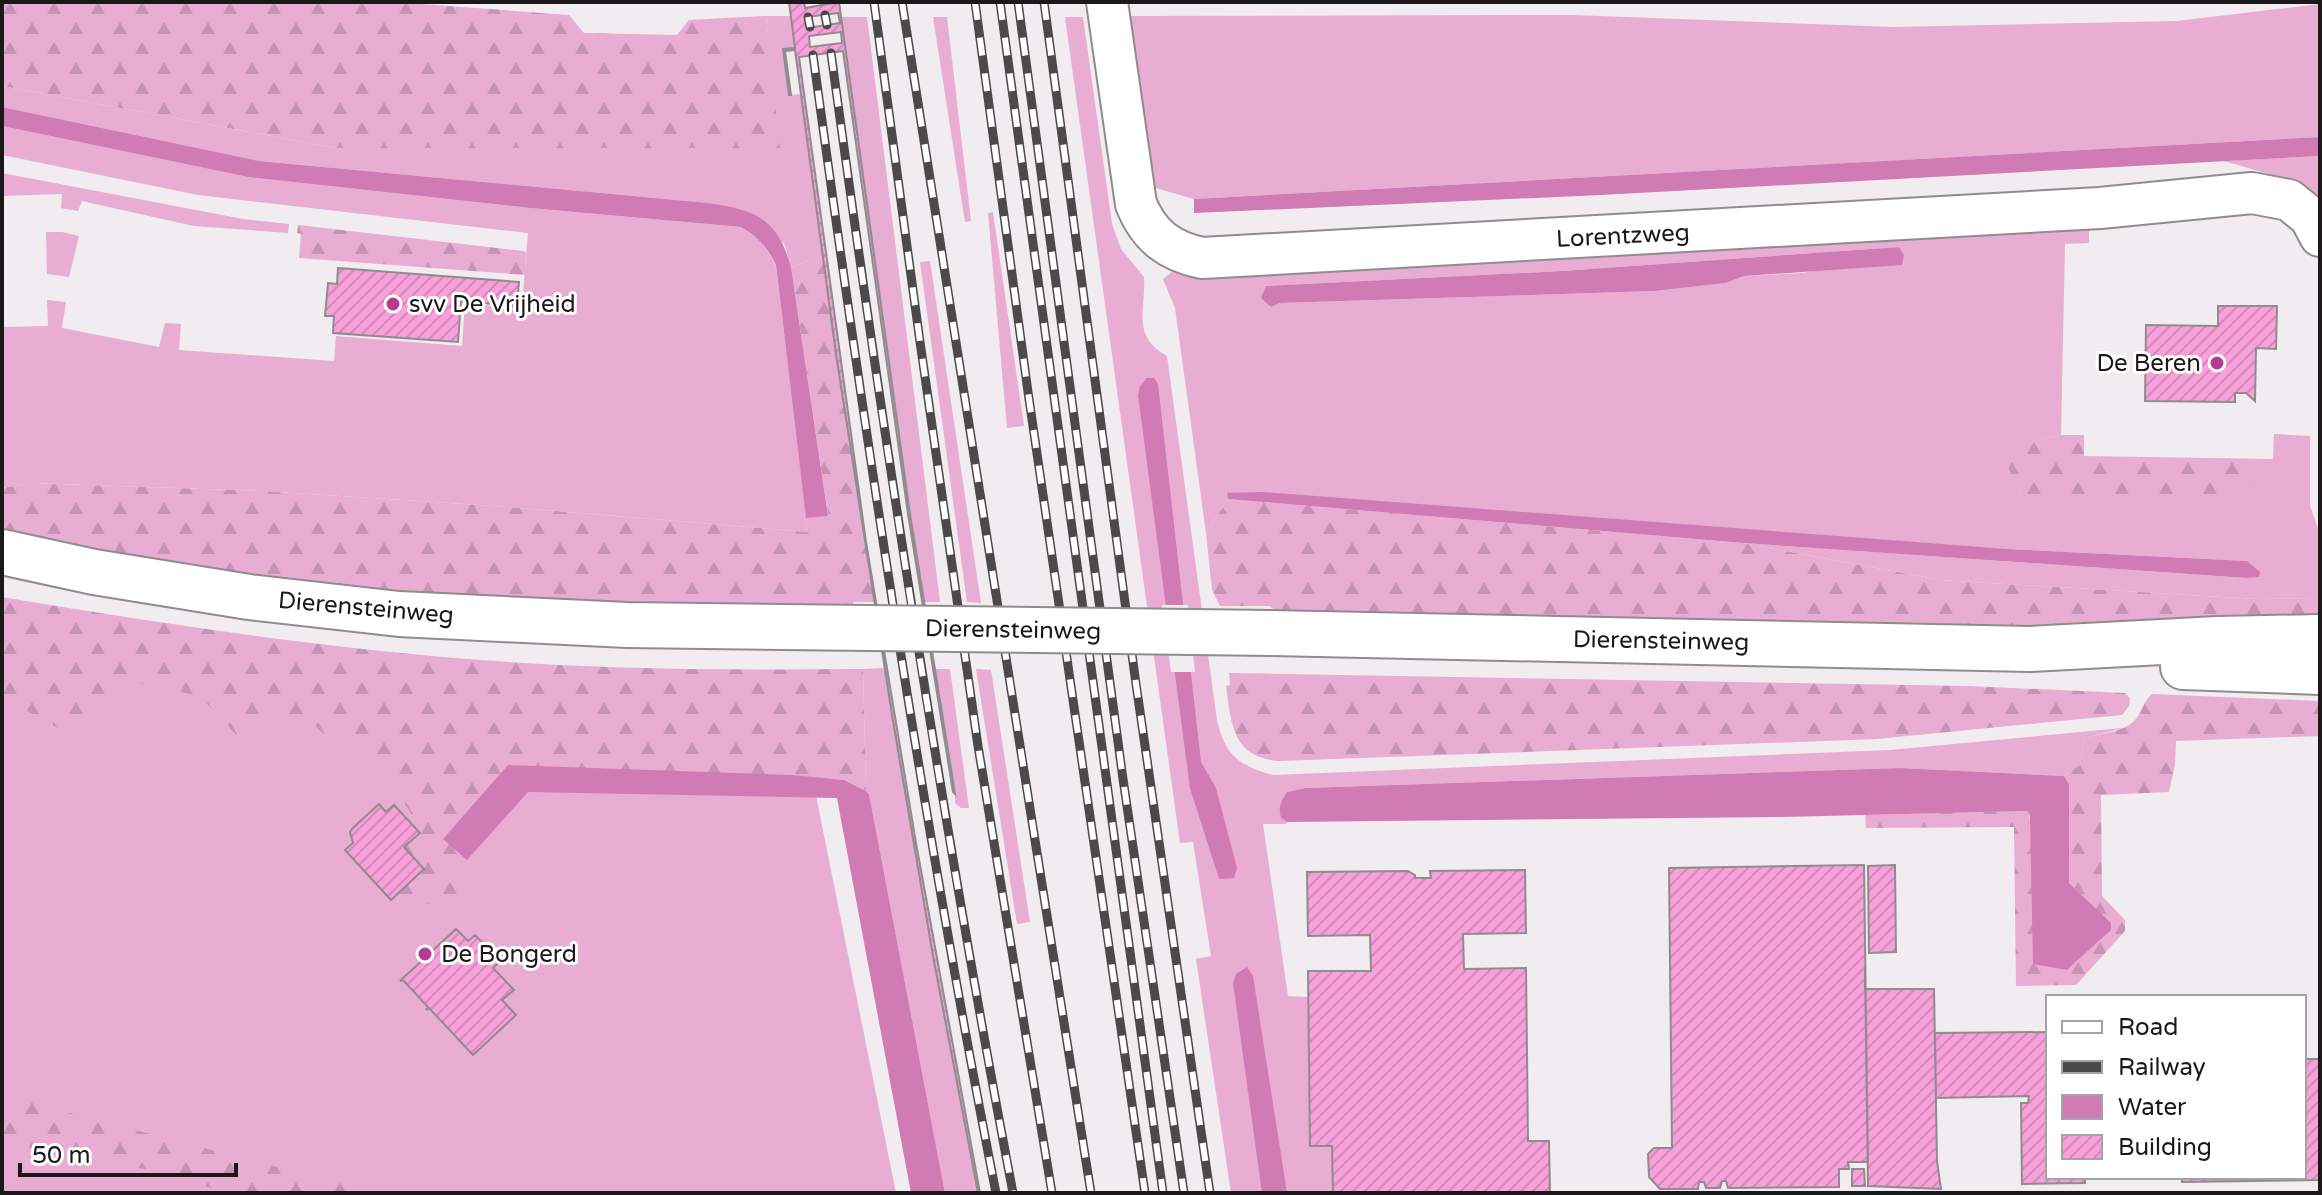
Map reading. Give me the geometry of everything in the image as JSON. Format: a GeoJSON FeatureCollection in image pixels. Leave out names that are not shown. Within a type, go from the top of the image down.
{"type":"FeatureCollection","features":[{"type":"Feature","properties":{"kind":"main road","name":"Dierensteinweg"},"geometry":{"type":"LineString","coordinates":[[2,552],[94,572],[249,597],[399,614],[627,625],[1271,633],[2030,649],[2320,637]]}},
{"type":"Feature","properties":{"kind":"main road","name":"Dierensteinweg"},"geometry":{"type":"LineString","coordinates":[[2030,649],[2184,667],[2320,672]]}},
{"type":"Feature","properties":{"kind":"street","name":"Lorentzweg"},"geometry":{"type":"LineString","coordinates":[[1107,2],[1136,204],[1141,218],[1160,242],[1173,250],[1202,258],[2100,208],[2252,193],[2289,200],[2310,217],[2320,236]]}},
{"type":"Feature","properties":{"kind":"green space"},"geometry":{"type":"Polygon","coordinates":[[[2,2],[394,2],[569,15],[584,33],[677,35],[689,20],[766,16],[780,148],[336,148],[2,86],[2,2]]]}},
{"type":"Feature","properties":{"kind":"green space"},"geometry":{"type":"Polygon","coordinates":[[[2320,4],[2320,137],[1194,199],[1145,185],[1120,16],[1572,15],[1894,27],[2177,21],[2320,4]]]}},
{"type":"Feature","properties":{"kind":"green space"},"geometry":{"type":"Polygon","coordinates":[[[766,16],[791,16],[795,48],[783,50],[789,95],[801,94],[823,256],[791,267],[784,243],[708,203],[259,161],[2,107],[2,86],[336,148],[779,148],[766,16]]]}},
{"type":"Feature","properties":{"kind":"green space"},"geometry":{"type":"Polygon","coordinates":[[[841,17],[867,17],[940,602],[924,602],[841,17]]]}},
{"type":"Feature","properties":{"kind":"green space"},"geometry":{"type":"Polygon","coordinates":[[[933,17],[947,17],[971,221],[965,222],[933,17]]]}},
{"type":"Feature","properties":{"kind":"green space"},"geometry":{"type":"Polygon","coordinates":[[[1065,17],[1083,17],[1112,224],[1121,249],[1144,277],[1144,331],[1148,340],[1167,356],[1217,720],[1224,742],[1242,763],[1273,775],[1890,750],[2123,728],[2084,738],[2080,766],[2064,776],[1900,768],[1305,788],[1287,792],[1281,818],[1286,824],[1263,824],[1288,996],[1308,997],[1310,1146],[1332,1146],[1333,1193],[1231,1193],[1196,959],[1211,956],[1193,842],[1180,843],[1065,17]]]}},
{"type":"Feature","properties":{"kind":"green space"},"geometry":{"type":"Polygon","coordinates":[[[2,126],[248,177],[741,227],[762,243],[776,266],[808,532],[495,506],[263,491],[30,483],[2,488],[2,327],[48,326],[47,300],[66,302],[62,328],[159,347],[165,323],[181,324],[179,350],[334,361],[336,336],[462,346],[465,304],[522,307],[528,233],[198,195],[2,155],[2,126]]]}},
{"type":"Feature","properties":{"kind":"green space"},"geometry":{"type":"Polygon","coordinates":[[[2320,156],[2320,207],[2300,183],[2224,161],[2320,156]]]}},
{"type":"Feature","properties":{"kind":"green space"},"geometry":{"type":"Polygon","coordinates":[[[2,173],[243,219],[289,224],[288,233],[194,226],[82,201],[78,211],[61,208],[62,194],[2,196],[2,173]]]}},
{"type":"Feature","properties":{"kind":"green space"},"geometry":{"type":"Polygon","coordinates":[[[993,212],[1024,426],[1007,428],[988,213],[993,212]]]}},
{"type":"Feature","properties":{"kind":"green space"},"geometry":{"type":"Polygon","coordinates":[[[298,225],[523,251],[526,252],[525,275],[299,258],[301,234],[297,233],[298,225]]]}},
{"type":"Feature","properties":{"kind":"green space"},"geometry":{"type":"Polygon","coordinates":[[[2089,226],[2089,243],[2065,244],[2061,435],[2000,449],[2021,495],[2273,459],[2274,434],[2310,436],[2310,506],[2320,534],[2320,598],[2257,599],[1940,580],[1743,543],[2246,578],[2247,561],[2008,549],[1227,493],[1228,499],[1206,533],[1175,308],[1163,279],[1178,267],[2089,226]],[[1899,247],[1562,271],[1266,286],[1271,307],[1280,303],[1655,291],[1726,283],[1744,276],[1802,273],[1904,255],[1899,247]]]}},
{"type":"Feature","properties":{"kind":"green space"},"geometry":{"type":"Polygon","coordinates":[[[46,232],[79,236],[69,277],[47,274],[46,232]]]}},
{"type":"Feature","properties":{"kind":"green space"},"geometry":{"type":"Polygon","coordinates":[[[823,256],[874,602],[853,602],[853,610],[528,606],[170,565],[2,528],[2,488],[30,483],[263,491],[495,506],[808,532],[806,518],[828,515],[791,267],[823,256]]]}},
{"type":"Feature","properties":{"kind":"green space"},"geometry":{"type":"Polygon","coordinates":[[[930,261],[981,603],[967,602],[920,262],[930,261]]]}},
{"type":"Feature","properties":{"kind":"green space"},"geometry":{"type":"Polygon","coordinates":[[[2061,435],[2084,435],[2084,456],[2273,459],[2239,501],[2021,495],[1999,449],[2061,435]]]}},
{"type":"Feature","properties":{"kind":"green space"},"geometry":{"type":"Polygon","coordinates":[[[1228,499],[1743,543],[1940,580],[2257,599],[2320,598],[2320,629],[1287,617],[1269,606],[1220,606],[1212,590],[1206,533],[1228,499]]]}},
{"type":"Feature","properties":{"kind":"green space"},"geometry":{"type":"Polygon","coordinates":[[[2,597],[262,637],[458,658],[651,668],[863,669],[866,791],[844,780],[509,765],[476,803],[459,908],[393,899],[419,874],[404,847],[420,832],[408,808],[344,738],[336,744],[311,723],[276,710],[242,741],[200,696],[126,680],[67,733],[2,697],[2,597]]]}},
{"type":"Feature","properties":{"kind":"green space","name":"De Bongerd"},"geometry":{"type":"Polygon","coordinates":[[[2,608],[800,716],[896,1193],[2,1193],[2,608]]]}},
{"type":"Feature","properties":{"kind":"green space"},"geometry":{"type":"Polygon","coordinates":[[[885,668],[933,956],[978,1193],[945,1193],[866,791],[863,669],[885,668]]]}},
{"type":"Feature","properties":{"kind":"green space"},"geometry":{"type":"Polygon","coordinates":[[[935,669],[950,669],[969,808],[961,808],[955,803],[935,669]]]}},
{"type":"Feature","properties":{"kind":"green space"},"geometry":{"type":"Polygon","coordinates":[[[976,669],[991,670],[1030,922],[1017,924],[976,669]]]}},
{"type":"Feature","properties":{"kind":"green space"},"geometry":{"type":"Polygon","coordinates":[[[1229,673],[1968,686],[2125,693],[2130,698],[2129,706],[2122,715],[1877,739],[1279,761],[1252,753],[1237,737],[1226,686],[1230,685],[1229,673]]]}},
{"type":"Feature","properties":{"kind":"green space"},"geometry":{"type":"Polygon","coordinates":[[[2152,694],[2320,701],[2320,736],[2176,741],[2169,792],[2101,795],[2102,896],[2125,920],[2125,931],[2076,985],[2016,986],[2014,827],[1866,828],[1865,815],[2028,811],[2067,970],[2111,930],[2110,923],[2069,883],[2069,784],[2064,776],[2080,765],[2084,738],[2128,725],[2152,694]]]}},
{"type":"Feature","properties":{"kind":"green space"},"geometry":{"type":"Polygon","coordinates":[[[2,1094],[377,1193],[228,1193],[150,1170],[2,1143],[2,1094]]]}},
{"type":"Feature","properties":{"kind":"water"},"geometry":{"type":"Polygon","coordinates":[[[2,107],[259,161],[708,203],[752,213],[779,237],[791,267],[828,516],[806,518],[776,265],[762,243],[741,227],[248,177],[2,126],[2,107]]]}},
{"type":"Feature","properties":{"kind":"water"},"geometry":{"type":"Polygon","coordinates":[[[2320,137],[2320,156],[1601,195],[1194,213],[1194,199],[2320,137]]]}},
{"type":"Feature","properties":{"kind":"water"},"geometry":{"type":"Polygon","coordinates":[[[1899,247],[1904,255],[1902,265],[1744,276],[1726,283],[1655,291],[1280,303],[1271,307],[1261,298],[1266,286],[1562,271],[1899,247]]]}},
{"type":"Feature","properties":{"kind":"water"},"geometry":{"type":"Polygon","coordinates":[[[1147,378],[1154,378],[1158,384],[1201,762],[1216,788],[1237,868],[1234,878],[1219,879],[1190,788],[1138,395],[1140,386],[1147,378]]]}},
{"type":"Feature","properties":{"kind":"water"},"geometry":{"type":"Polygon","coordinates":[[[1262,492],[2008,549],[2247,561],[2260,572],[2259,577],[2246,578],[1743,543],[1228,499],[1227,493],[1262,492]]]}},
{"type":"Feature","properties":{"kind":"water"},"geometry":{"type":"Polygon","coordinates":[[[508,765],[792,775],[844,780],[866,791],[945,1193],[911,1193],[837,798],[528,792],[467,860],[443,839],[508,765]]]}},
{"type":"Feature","properties":{"kind":"water"},"geometry":{"type":"Polygon","coordinates":[[[1900,768],[2064,776],[2069,784],[2069,883],[2111,923],[2111,930],[2067,970],[2033,964],[2028,811],[1287,822],[1281,818],[1280,811],[1287,792],[1305,788],[1900,768]]]}},
{"type":"Feature","properties":{"kind":"water"},"geometry":{"type":"Polygon","coordinates":[[[1247,967],[1253,976],[1287,1193],[1262,1193],[1233,983],[1236,974],[1247,967]]]}},
{"type":"Feature","properties":{"kind":"pier"},"geometry":{"type":"Polygon","coordinates":[[[1162,605],[1188,605],[1195,672],[1171,672],[1162,605]]]}},
{"type":"Feature","properties":{"kind":"building"},"geometry":{"type":"Polygon","coordinates":[[[789,2],[804,2],[805,8],[839,2],[910,514],[955,794],[908,514],[843,51],[799,57],[866,542],[916,843],[980,1193],[933,956],[893,721],[836,354],[795,50],[785,51],[789,95],[783,49],[795,48],[789,2]],[[838,13],[806,17],[807,28],[840,23],[838,13]],[[841,32],[809,36],[810,47],[842,43],[841,32]]]}},
{"type":"Feature","properties":{"kind":"building","name":"svv De Vrijheid"},"geometry":{"type":"Polygon","coordinates":[[[338,268],[519,282],[517,306],[461,301],[458,342],[333,333],[334,316],[325,316],[328,283],[337,284],[338,268]]]}},
{"type":"Feature","properties":{"kind":"building"},"geometry":{"type":"Polygon","coordinates":[[[2218,306],[2277,306],[2276,349],[2256,348],[2255,401],[2246,393],[2235,393],[2235,402],[2145,401],[2146,325],[2218,326],[2218,306]]]}},
{"type":"Feature","properties":{"kind":"building"},"geometry":{"type":"Polygon","coordinates":[[[379,804],[386,812],[394,805],[420,833],[404,847],[424,869],[391,900],[345,850],[353,843],[350,832],[379,804]]]}},
{"type":"Feature","properties":{"kind":"building"},"geometry":{"type":"Polygon","coordinates":[[[1864,865],[1868,1162],[1848,1162],[1849,1169],[1839,1169],[1839,1187],[1728,1188],[1726,1181],[1722,1181],[1720,1188],[1706,1188],[1704,1182],[1699,1182],[1698,1189],[1660,1189],[1649,1177],[1648,1154],[1654,1148],[1672,1148],[1669,868],[1864,865]]]}},
{"type":"Feature","properties":{"kind":"building"},"geometry":{"type":"Polygon","coordinates":[[[1895,865],[1896,952],[1869,953],[1868,866],[1895,865]]]}},
{"type":"Feature","properties":{"kind":"building"},"geometry":{"type":"Polygon","coordinates":[[[1525,870],[1526,933],[1463,934],[1464,969],[1526,968],[1528,1141],[1549,1141],[1550,1193],[1333,1193],[1332,1146],[1310,1146],[1308,971],[1371,971],[1370,935],[1308,936],[1307,872],[1408,871],[1415,878],[1431,878],[1430,871],[1525,870]]]}},
{"type":"Feature","properties":{"kind":"building"},"geometry":{"type":"Polygon","coordinates":[[[456,929],[468,941],[475,935],[500,961],[493,968],[514,990],[502,1000],[516,1015],[473,1055],[429,1008],[426,1010],[428,1007],[403,980],[400,981],[456,929]]]}},
{"type":"Feature","properties":{"kind":"building"},"geometry":{"type":"Polygon","coordinates":[[[1865,989],[1934,989],[1937,1161],[1941,1189],[1868,1186],[1865,989]]]}},
{"type":"Feature","properties":{"kind":"building"},"geometry":{"type":"Polygon","coordinates":[[[2046,1032],[2046,1179],[2085,1179],[2085,1183],[2022,1184],[2021,1103],[2028,1103],[2029,1096],[1936,1098],[1935,1033],[2046,1032]]]}},
{"type":"Feature","properties":{"kind":"building"},"geometry":{"type":"Polygon","coordinates":[[[2306,1059],[2320,1059],[2320,1180],[2182,1182],[2182,1179],[2306,1179],[2306,1059]]]}},
{"type":"Feature","properties":{"kind":"building"},"geometry":{"type":"Polygon","coordinates":[[[1852,1169],[1864,1169],[1865,1186],[1852,1186],[1852,1169]]]}},
{"type":"Feature","properties":{"kind":"railway"},"geometry":{"type":"LineString","coordinates":[[874,2],[978,746],[1052,1193]]}},
{"type":"Feature","properties":{"kind":"railway"},"geometry":{"type":"LineString","coordinates":[[902,2],[1091,1193]]}},
{"type":"Feature","properties":{"kind":"railway"},"geometry":{"type":"LineString","coordinates":[[975,2],[1028,392],[1145,1193]]}},
{"type":"Feature","properties":{"kind":"railway"},"geometry":{"type":"LineString","coordinates":[[1000,2],[1163,1193]]}},
{"type":"Feature","properties":{"kind":"railway"},"geometry":{"type":"LineString","coordinates":[[1018,2],[1123,779],[1184,1193]]}},
{"type":"Feature","properties":{"kind":"railway"},"geometry":{"type":"LineString","coordinates":[[1044,2],[1136,684],[1210,1193]]}},
{"type":"Feature","properties":{"kind":"railway"},"geometry":{"type":"LineString","coordinates":[[825,15],[827,25]]}},
{"type":"Feature","properties":{"kind":"railway"},"geometry":{"type":"LineString","coordinates":[[808,17],[810,27]]}},
{"type":"Feature","properties":{"kind":"railway"},"geometry":{"type":"LineString","coordinates":[[831,53],[914,624],[1013,1193]]}},
{"type":"Feature","properties":{"kind":"railway"},"geometry":{"type":"LineString","coordinates":[[813,55],[896,626],[996,1193]]}},
{"type":"Feature","properties":{"kind":"place","name":"svv De Vrijheid"},"geometry":{"type":"Point","coordinates":[393,304]}},
{"type":"Feature","properties":{"kind":"place","name":"De Beren"},"geometry":{"type":"Point","coordinates":[2217,363]}},
{"type":"Feature","properties":{"kind":"place","name":"De Bongerd"},"geometry":{"type":"Point","coordinates":[425,954]}}]}
